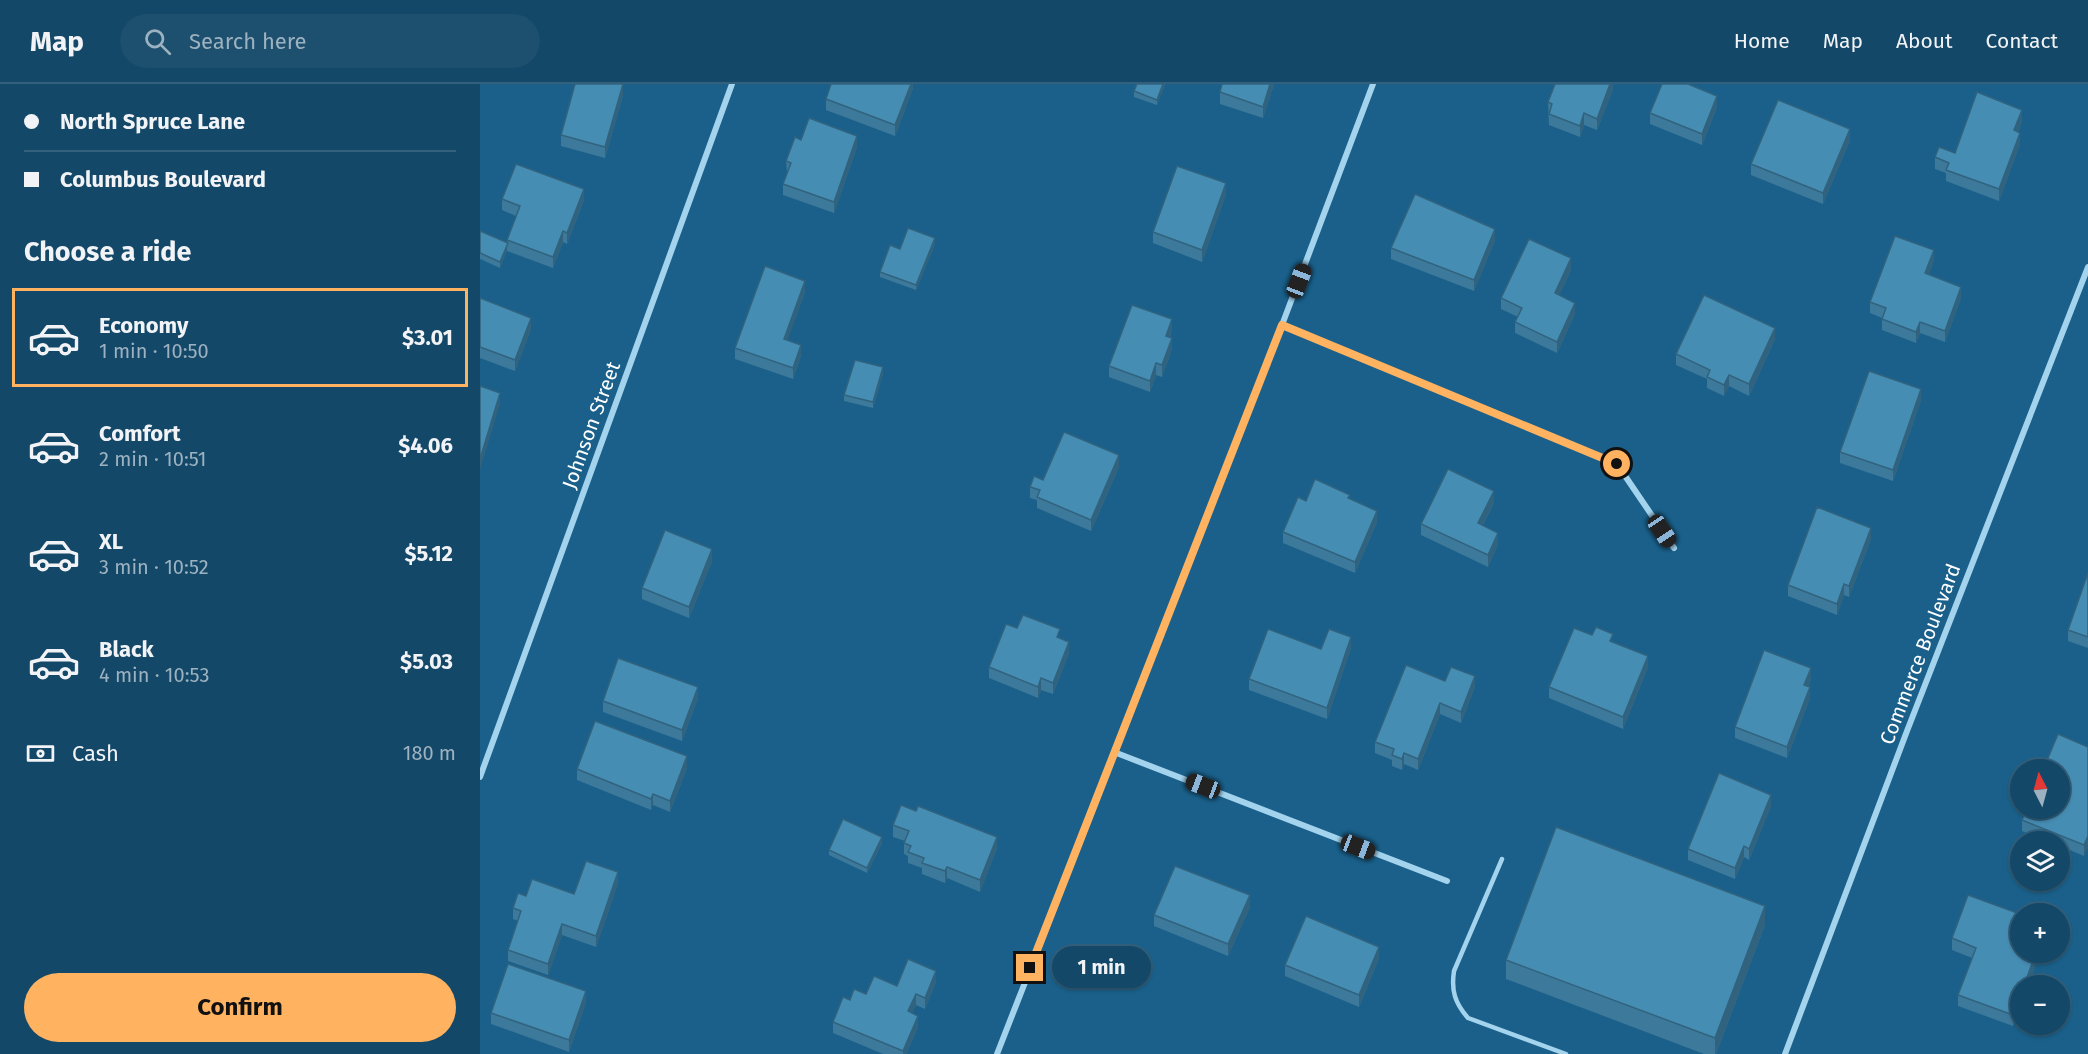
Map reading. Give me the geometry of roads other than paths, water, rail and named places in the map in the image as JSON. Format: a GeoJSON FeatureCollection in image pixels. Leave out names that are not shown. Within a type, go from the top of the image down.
{"type":"FeatureCollection","features":[{"type":"Feature","properties":{"kind":"street","name":"Johnson Street"},"geometry":{"type":"LineString","coordinates":[[480,777],[732,84]]}},
{"type":"Feature","properties":{"kind":"street"},"geometry":{"type":"LineString","coordinates":[[997,1054],[1282,325],[1373,84]]}},
{"type":"Feature","properties":{"kind":"street","name":"Commerce Boulevard"},"geometry":{"type":"LineString","coordinates":[[1785,1054],[1907,731],[2088,267]]}},
{"type":"Feature","properties":{"kind":"street"},"geometry":{"type":"LineString","coordinates":[[1282,325],[1617,464],[1674,548]]}},
{"type":"Feature","properties":{"kind":"street"},"geometry":{"type":"LineString","coordinates":[[1114,752],[1447,881]]}},
{"type":"Feature","properties":{"kind":"lane"},"geometry":{"type":"LineString","coordinates":[[1502,859],[1454,971],[1452,988],[1458,1006],[1468,1018],[1566,1054]]}}]}
